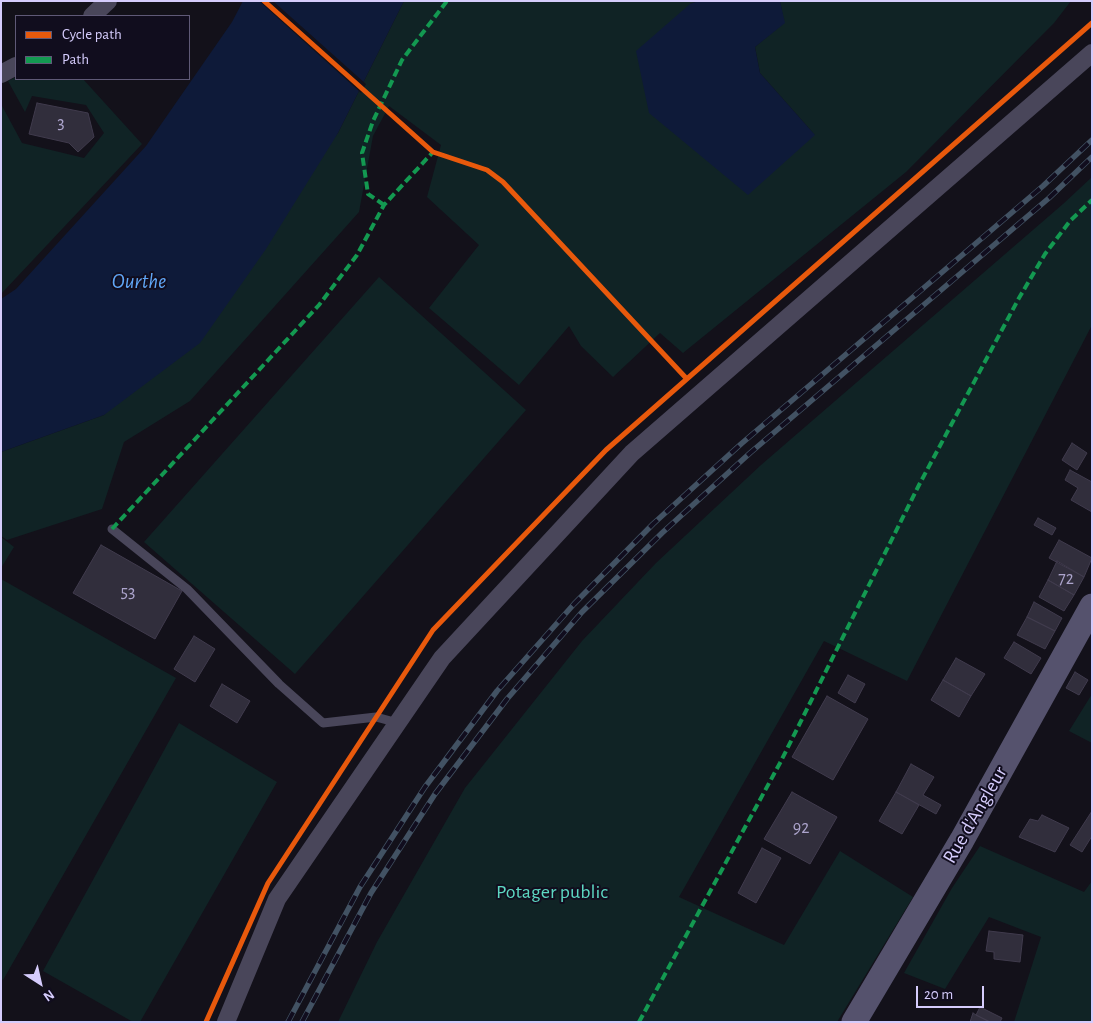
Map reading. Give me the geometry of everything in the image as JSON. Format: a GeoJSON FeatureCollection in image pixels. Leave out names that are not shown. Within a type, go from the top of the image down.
{"type":"FeatureCollection","features":[{"type":"Feature","properties":{"kind":"main road","name":"Rue d'Angleur"},"geometry":{"type":"LineString","coordinates":[[854,1022],[962,840],[1092,606]]}},
{"type":"Feature","properties":{"kind":"street"},"geometry":{"type":"LineString","coordinates":[[93,15],[108,1]]}},
{"type":"Feature","properties":{"kind":"street"},"geometry":{"type":"LineString","coordinates":[[226,1022],[277,899],[442,658],[632,453],[1092,53]]}},
{"type":"Feature","properties":{"kind":"street"},"geometry":{"type":"LineString","coordinates":[[1,74],[15,67]]}},
{"type":"Feature","properties":{"kind":"lane"},"geometry":{"type":"LineString","coordinates":[[112,529],[187,589],[279,684],[323,723],[376,717],[398,723]]}},
{"type":"Feature","properties":{"kind":"green space"},"geometry":{"type":"Polygon","coordinates":[[[404,1],[698,1],[690,4],[815,135],[760,73],[755,47],[784,23],[780,1],[1071,1],[1054,23],[906,172],[683,353],[660,333],[613,377],[581,346],[569,326],[519,385],[429,308],[479,245],[427,197],[441,145],[389,106],[373,136],[359,212],[190,401],[124,442],[102,509],[7,540],[1,536],[1,452],[104,415],[338,133],[404,1]]]}},
{"type":"Feature","properties":{"kind":"green space"},"geometry":{"type":"Polygon","coordinates":[[[15,78],[15,80],[84,80],[142,144],[1,294],[1,104],[22,143],[84,158],[104,133],[86,105],[32,96],[25,112],[8,81],[15,78]]]}},
{"type":"Feature","properties":{"kind":"green space","name":"Potager public"},"geometry":{"type":"Polygon","coordinates":[[[1092,177],[1092,325],[907,681],[824,641],[679,897],[784,945],[840,851],[913,897],[837,1022],[338,1022],[377,942],[465,788],[582,641],[656,563],[761,465],[1092,177]]]}},
{"type":"Feature","properties":{"kind":"green space"},"geometry":{"type":"Polygon","coordinates":[[[379,277],[526,410],[295,674],[144,542],[379,277]]]}},
{"type":"Feature","properties":{"kind":"green space"},"geometry":{"type":"Polygon","coordinates":[[[1,537],[14,547],[1,568],[1,537]]]}},
{"type":"Feature","properties":{"kind":"green space"},"geometry":{"type":"Polygon","coordinates":[[[1,579],[176,678],[3,980],[1,979],[1,579]]]}},
{"type":"Feature","properties":{"kind":"green space"},"geometry":{"type":"Polygon","coordinates":[[[1092,694],[1092,743],[1069,731],[1092,694]]]}},
{"type":"Feature","properties":{"kind":"green space"},"geometry":{"type":"Polygon","coordinates":[[[179,723],[277,782],[140,1022],[133,1022],[43,971],[179,723]]]}},
{"type":"Feature","properties":{"kind":"green space"},"geometry":{"type":"Polygon","coordinates":[[[980,846],[1084,892],[1092,881],[1092,1022],[1014,1022],[1041,937],[989,917],[945,989],[904,973],[952,888],[980,846]]]}},
{"type":"Feature","properties":{"kind":"water","name":"Ourthe"},"geometry":{"type":"Polygon","coordinates":[[[243,1],[404,1],[338,133],[266,249],[200,343],[104,415],[1,452],[1,299],[16,289],[146,146],[232,22],[243,1]]]}},
{"type":"Feature","properties":{"kind":"water"},"geometry":{"type":"Polygon","coordinates":[[[698,1],[780,1],[785,23],[755,47],[760,73],[815,135],[748,195],[649,113],[636,51],[690,4],[698,1]]]}},
{"type":"Feature","properties":{"kind":"pier"},"geometry":{"type":"Polygon","coordinates":[[[259,1],[273,1],[366,84],[361,93],[259,1]]]}},
{"type":"Feature","properties":{"kind":"building"},"geometry":{"type":"Polygon","coordinates":[[[37,103],[88,113],[94,137],[78,152],[69,143],[29,134],[37,103]]]}},
{"type":"Feature","properties":{"kind":"building"},"geometry":{"type":"Polygon","coordinates":[[[1072,443],[1087,453],[1077,470],[1062,460],[1072,443]]]}},
{"type":"Feature","properties":{"kind":"building"},"geometry":{"type":"Polygon","coordinates":[[[1070,470],[1092,482],[1092,512],[1071,500],[1078,488],[1065,480],[1070,470]]]}},
{"type":"Feature","properties":{"kind":"building"},"geometry":{"type":"Polygon","coordinates":[[[1038,518],[1056,528],[1052,535],[1034,525],[1038,518]]]}},
{"type":"Feature","properties":{"kind":"building"},"geometry":{"type":"Polygon","coordinates":[[[1059,540],[1092,558],[1084,577],[1049,558],[1059,540]]]}},
{"type":"Feature","properties":{"kind":"building"},"geometry":{"type":"Polygon","coordinates":[[[101,545],[182,591],[155,639],[73,593],[101,545]]]}},
{"type":"Feature","properties":{"kind":"building"},"geometry":{"type":"Polygon","coordinates":[[[1057,561],[1084,577],[1074,595],[1048,580],[1057,561]]]}},
{"type":"Feature","properties":{"kind":"building"},"geometry":{"type":"Polygon","coordinates":[[[1048,580],[1074,595],[1064,611],[1039,597],[1048,580]]]}},
{"type":"Feature","properties":{"kind":"building"},"geometry":{"type":"Polygon","coordinates":[[[1034,602],[1062,618],[1055,631],[1027,617],[1034,602]]]}},
{"type":"Feature","properties":{"kind":"building"},"geometry":{"type":"Polygon","coordinates":[[[1027,617],[1055,631],[1045,649],[1017,635],[1027,617]]]}},
{"type":"Feature","properties":{"kind":"building"},"geometry":{"type":"Polygon","coordinates":[[[194,636],[215,649],[195,682],[174,669],[194,636]]]}},
{"type":"Feature","properties":{"kind":"building"},"geometry":{"type":"Polygon","coordinates":[[[1014,642],[1041,658],[1031,674],[1004,658],[1014,642]]]}},
{"type":"Feature","properties":{"kind":"building"},"geometry":{"type":"Polygon","coordinates":[[[956,658],[985,674],[971,696],[943,680],[956,658]]]}},
{"type":"Feature","properties":{"kind":"building"},"geometry":{"type":"Polygon","coordinates":[[[1075,672],[1088,680],[1079,695],[1066,688],[1075,672]]]}},
{"type":"Feature","properties":{"kind":"building"},"geometry":{"type":"Polygon","coordinates":[[[848,675],[865,684],[855,703],[838,693],[848,675]]]}},
{"type":"Feature","properties":{"kind":"building"},"geometry":{"type":"Polygon","coordinates":[[[943,680],[971,696],[959,717],[931,700],[943,680]]]}},
{"type":"Feature","properties":{"kind":"building"},"geometry":{"type":"Polygon","coordinates":[[[222,684],[250,701],[237,723],[210,706],[222,684]]]}},
{"type":"Feature","properties":{"kind":"building"},"geometry":{"type":"Polygon","coordinates":[[[827,696],[868,719],[833,780],[792,757],[827,696]]]}},
{"type":"Feature","properties":{"kind":"building"},"geometry":{"type":"Polygon","coordinates":[[[911,764],[934,777],[923,795],[941,805],[936,814],[896,792],[911,764]]]}},
{"type":"Feature","properties":{"kind":"building"},"geometry":{"type":"Polygon","coordinates":[[[792,792],[837,817],[810,864],[764,839],[792,792]]]}},
{"type":"Feature","properties":{"kind":"building"},"geometry":{"type":"Polygon","coordinates":[[[896,792],[919,805],[902,834],[879,821],[896,792]]]}},
{"type":"Feature","properties":{"kind":"building"},"geometry":{"type":"Polygon","coordinates":[[[1092,811],[1092,836],[1082,852],[1070,845],[1092,811]]]}},
{"type":"Feature","properties":{"kind":"building"},"geometry":{"type":"Polygon","coordinates":[[[1042,815],[1069,828],[1055,852],[1019,837],[1030,819],[1038,821],[1042,815]]]}},
{"type":"Feature","properties":{"kind":"building"},"geometry":{"type":"Polygon","coordinates":[[[762,848],[781,858],[756,903],[738,893],[762,848]]]}},
{"type":"Feature","properties":{"kind":"building"},"geometry":{"type":"Polygon","coordinates":[[[989,931],[1023,935],[1020,962],[994,959],[994,952],[986,951],[989,931]]]}},
{"type":"Feature","properties":{"kind":"building"},"geometry":{"type":"Polygon","coordinates":[[[980,1007],[1002,1018],[1000,1022],[990,1022],[976,1015],[980,1007]]]}},
{"type":"Feature","properties":{"kind":"building"},"geometry":{"type":"Polygon","coordinates":[[[973,1013],[976,1015],[990,1022],[970,1022],[973,1013]]]}},
{"type":"Feature","properties":{"kind":"railway"},"geometry":{"type":"LineString","coordinates":[[288,1022],[360,887],[425,787],[497,691],[574,604],[653,524],[741,444],[1043,186],[1092,140]]}},
{"type":"Feature","properties":{"kind":"railway"},"geometry":{"type":"LineString","coordinates":[[302,1022],[371,893],[435,794],[507,699],[582,612],[662,533],[750,453],[1049,198],[1092,157]]}},
{"type":"Feature","properties":{"kind":"marked path"},"geometry":{"type":"LineString","coordinates":[[384,205],[368,194],[362,153],[373,121],[402,60],[447,1]]}},
{"type":"Feature","properties":{"kind":"marked path"},"geometry":{"type":"LineString","coordinates":[[112,529],[319,305],[357,255],[384,205],[433,152]]}},
{"type":"Feature","properties":{"kind":"marked path"},"geometry":{"type":"LineString","coordinates":[[639,1022],[780,763],[919,485],[1019,298],[1045,254],[1070,221],[1092,200]]}},
{"type":"Feature","properties":{"kind":"cycle path"},"geometry":{"type":"LineString","coordinates":[[264,1],[433,152],[487,170],[503,182],[686,378]]}},
{"type":"Feature","properties":{"kind":"cycle path"},"geometry":{"type":"LineString","coordinates":[[206,1022],[268,883],[433,630],[606,450],[1092,23]]}}]}
